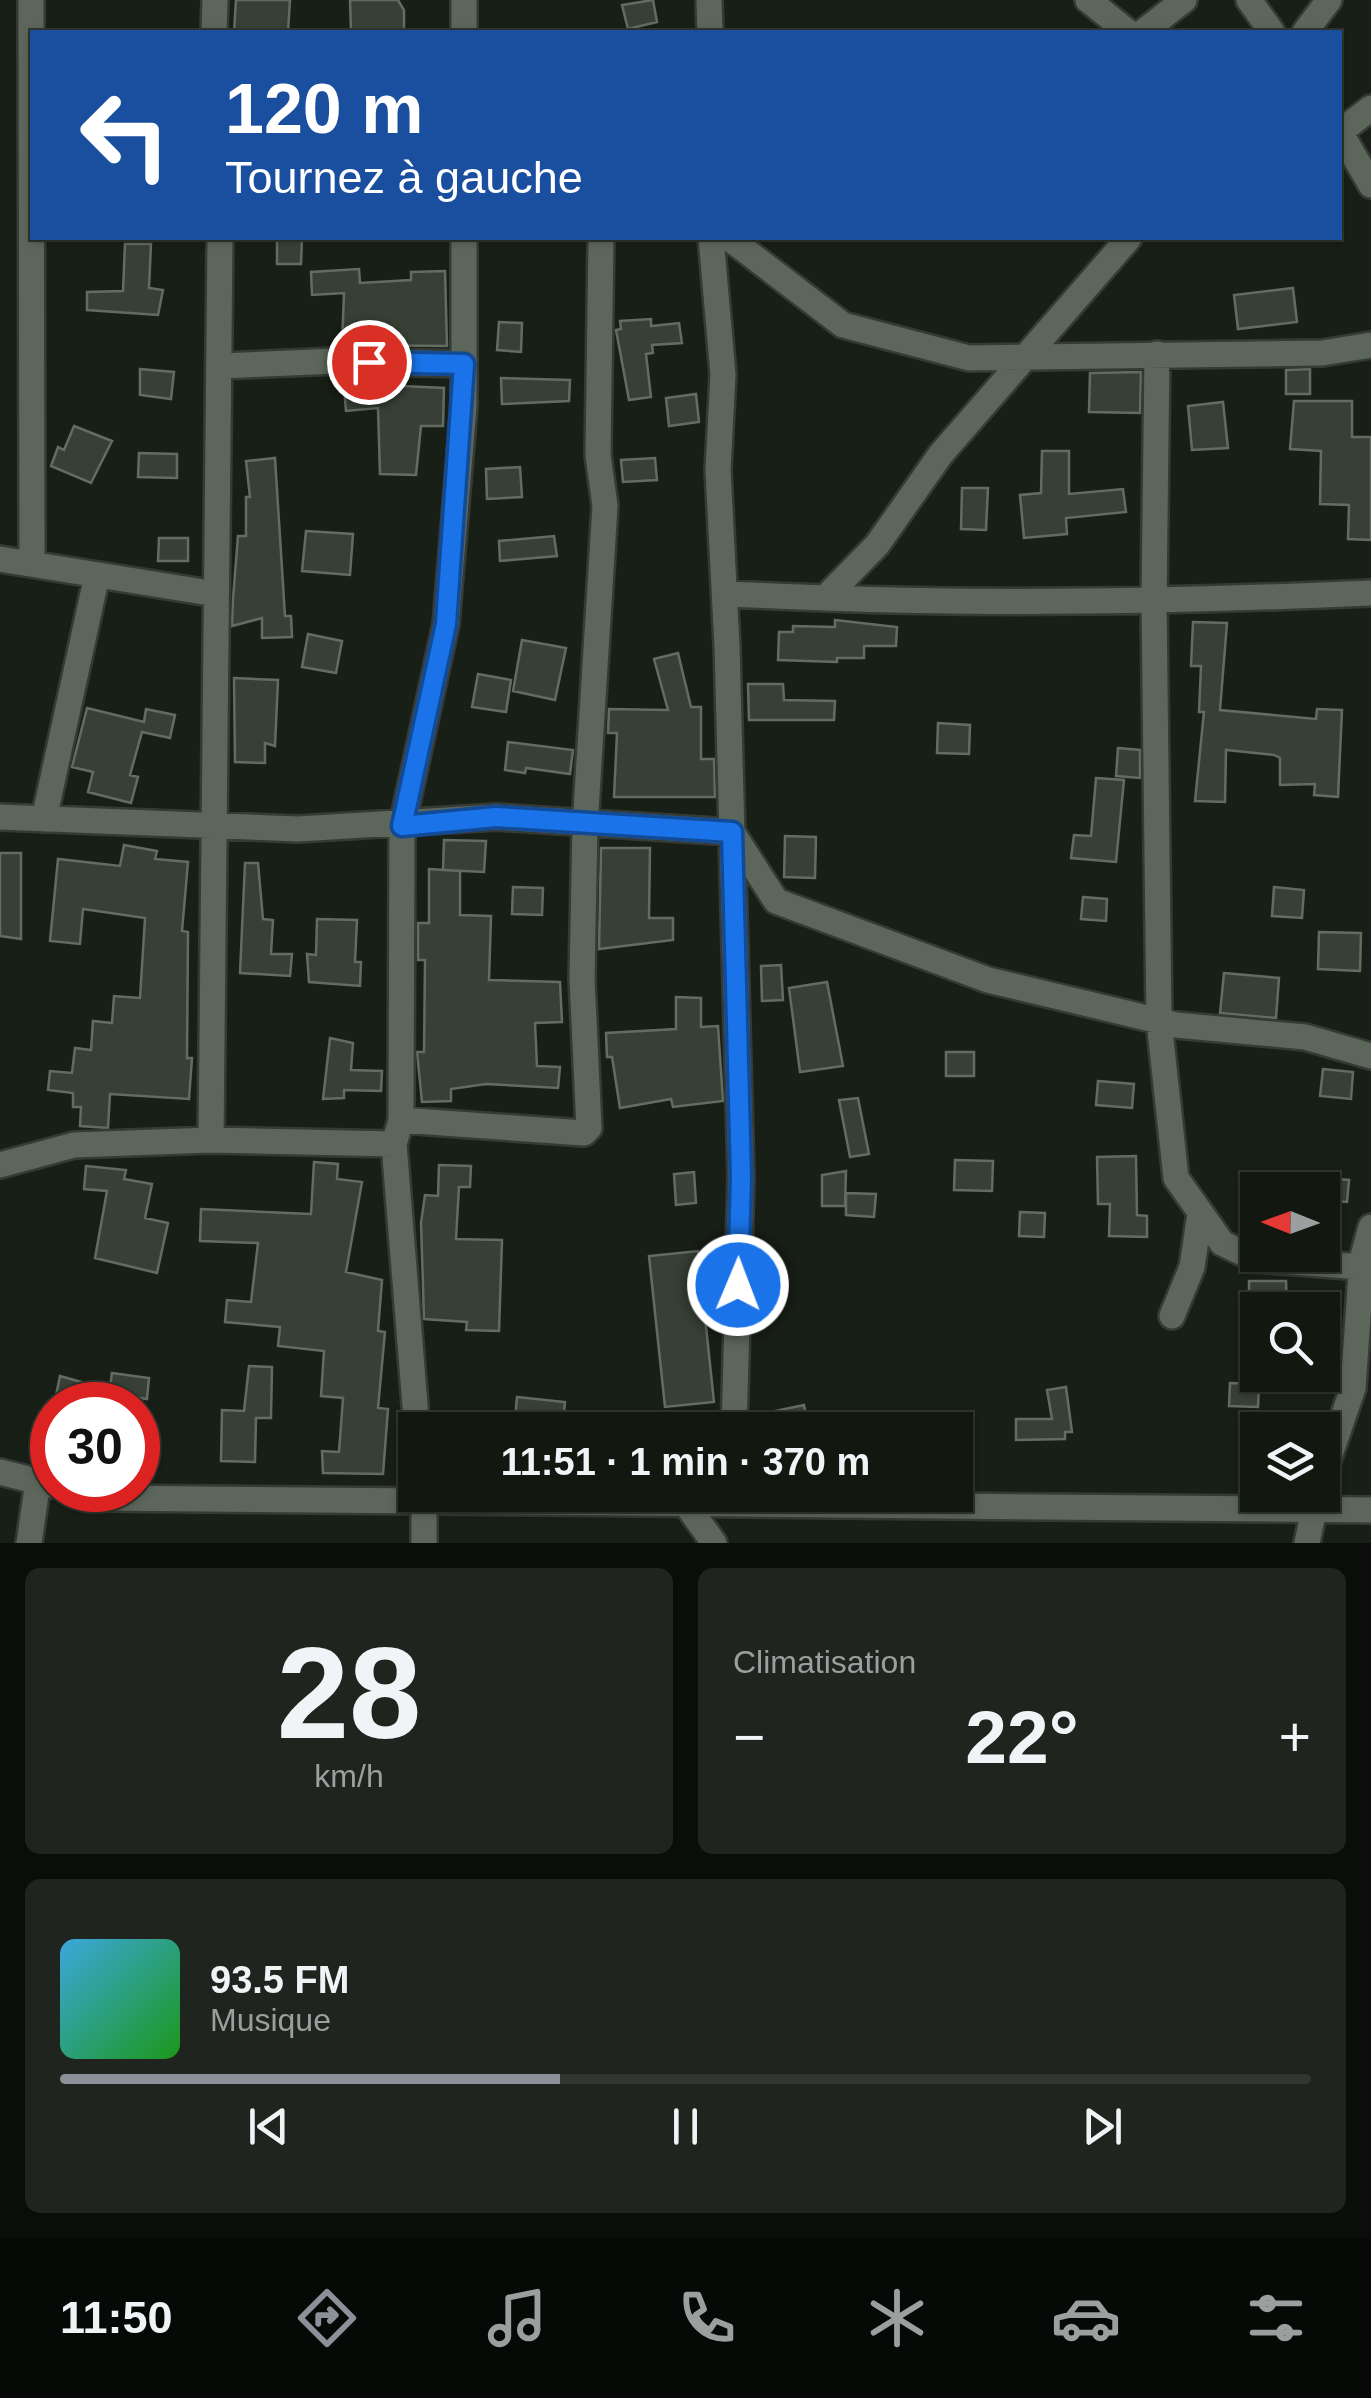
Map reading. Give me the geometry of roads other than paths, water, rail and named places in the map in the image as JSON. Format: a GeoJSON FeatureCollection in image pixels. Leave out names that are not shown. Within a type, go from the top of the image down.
{"type":"FeatureCollection","features":[{"type":"Feature","properties":{"kind":"street"},"geometry":{"type":"LineString","coordinates":[[31,0],[31,30]]}},
{"type":"Feature","properties":{"kind":"street"},"geometry":{"type":"LineString","coordinates":[[214,30],[215,0]]}},
{"type":"Feature","properties":{"kind":"street"},"geometry":{"type":"LineString","coordinates":[[464,0],[464,30]]}},
{"type":"Feature","properties":{"kind":"street"},"geometry":{"type":"LineString","coordinates":[[709,0],[710,30]]}},
{"type":"Feature","properties":{"kind":"street"},"geometry":{"type":"LineString","coordinates":[[1088,0],[1126,30]]}},
{"type":"Feature","properties":{"kind":"street"},"geometry":{"type":"LineString","coordinates":[[1146,30],[1184,0]]}},
{"type":"Feature","properties":{"kind":"street"},"geometry":{"type":"LineString","coordinates":[[1250,0],[1271,30]]}},
{"type":"Feature","properties":{"kind":"street"},"geometry":{"type":"LineString","coordinates":[[1306,30],[1329,0]]}},
{"type":"Feature","properties":{"kind":"street"},"geometry":{"type":"LineString","coordinates":[[1342,130],[1371,108]]}},
{"type":"Feature","properties":{"kind":"street"},"geometry":{"type":"LineString","coordinates":[[1342,135],[1371,185]]}},
{"type":"Feature","properties":{"kind":"street"},"geometry":{"type":"LineString","coordinates":[[31,240],[32,564]]}},
{"type":"Feature","properties":{"kind":"street"},"geometry":{"type":"LineString","coordinates":[[210,1140],[220,240]]}},
{"type":"Feature","properties":{"kind":"street"},"geometry":{"type":"LineString","coordinates":[[416,1412],[398,1132],[402,826],[446,624],[464,364],[464,240]]}},
{"type":"Feature","properties":{"kind":"street"},"geometry":{"type":"LineString","coordinates":[[0,1165],[74,1145],[398,1132],[584,1133],[589,1128],[582,979],[585,826],[605,506],[598,454],[600,240]]}},
{"type":"Feature","properties":{"kind":"street"},"geometry":{"type":"LineString","coordinates":[[711,240],[723,374],[718,470],[741,1177],[734,1412]]}},
{"type":"Feature","properties":{"kind":"street"},"geometry":{"type":"LineString","coordinates":[[732,240],[843,325],[968,358],[1322,353],[1371,345]]}},
{"type":"Feature","properties":{"kind":"street"},"geometry":{"type":"LineString","coordinates":[[825,598],[877,545],[940,454],[1022,356],[1128,240]]}},
{"type":"Feature","properties":{"kind":"street"},"geometry":{"type":"LineString","coordinates":[[1157,354],[1154,602],[1158,1021],[1176,1178],[1222,1243],[1255,1259],[1361,1267]]}},
{"type":"Feature","properties":{"kind":"street"},"geometry":{"type":"LineString","coordinates":[[221,366],[338,361],[464,364]]}},
{"type":"Feature","properties":{"kind":"street"},"geometry":{"type":"LineString","coordinates":[[0,559],[216,594]]}},
{"type":"Feature","properties":{"kind":"street"},"geometry":{"type":"LineString","coordinates":[[44,819],[97,575]]}},
{"type":"Feature","properties":{"kind":"street"},"geometry":{"type":"LineString","coordinates":[[725,594],[973,604],[1371,594]]}},
{"type":"Feature","properties":{"kind":"street"},"geometry":{"type":"LineString","coordinates":[[0,817],[212,826],[402,826],[496,817],[585,826],[732,832]]}},
{"type":"Feature","properties":{"kind":"street"},"geometry":{"type":"LineString","coordinates":[[732,832],[776,901],[988,980],[1158,1021],[1305,1037],[1371,1056]]}},
{"type":"Feature","properties":{"kind":"street"},"geometry":{"type":"LineString","coordinates":[[1172,1316],[1192,1267],[1200,1213]]}},
{"type":"Feature","properties":{"kind":"street"},"geometry":{"type":"LineString","coordinates":[[1340,1426],[1353,1388],[1361,1267],[1371,1227]]}},
{"type":"Feature","properties":{"kind":"street"},"geometry":{"type":"LineString","coordinates":[[21,1480],[30,1543]]}},
{"type":"Feature","properties":{"kind":"street"},"geometry":{"type":"LineString","coordinates":[[160,1498],[398,1498]]}},
{"type":"Feature","properties":{"kind":"street"},"geometry":{"type":"LineString","coordinates":[[973,1501],[1240,1502]]}},
{"type":"Feature","properties":{"kind":"street"},"geometry":{"type":"LineString","coordinates":[[1340,1506],[1371,1510]]}},
{"type":"Feature","properties":{"kind":"street"},"geometry":{"type":"LineString","coordinates":[[424,1512],[424,1543]]}},
{"type":"Feature","properties":{"kind":"street"},"geometry":{"type":"LineString","coordinates":[[692,1512],[714,1543]]}},
{"type":"Feature","properties":{"kind":"street"},"geometry":{"type":"LineString","coordinates":[[1308,1543],[1313,1512]]}}]}
